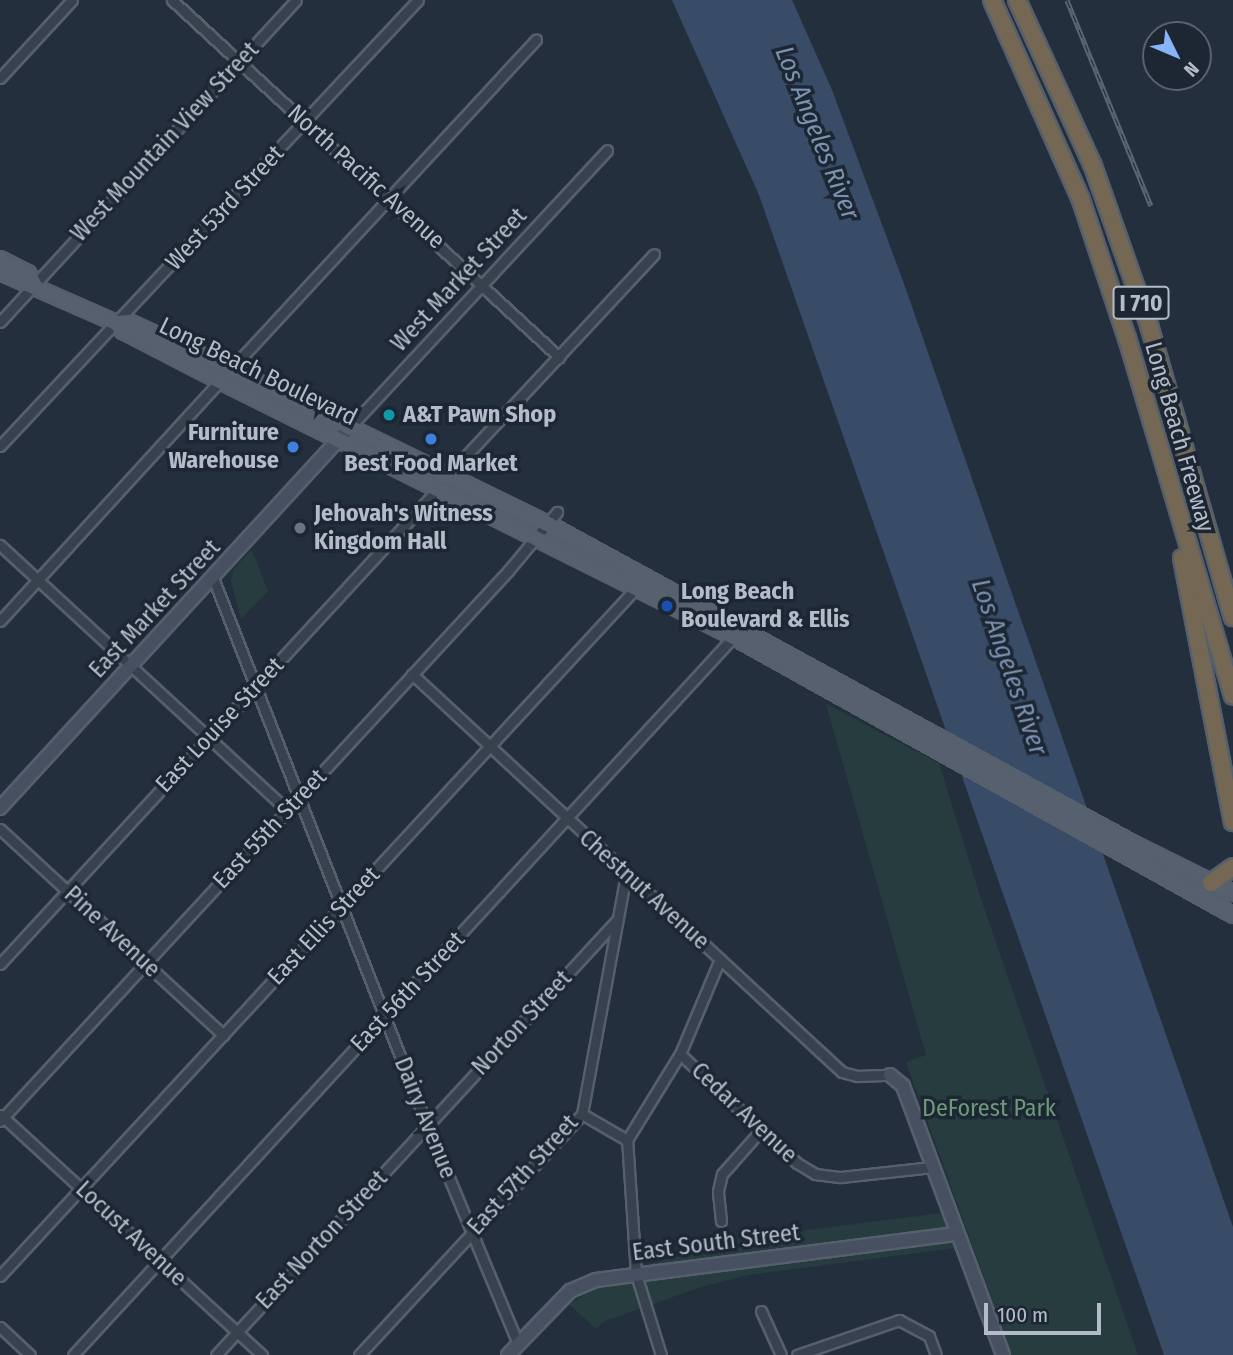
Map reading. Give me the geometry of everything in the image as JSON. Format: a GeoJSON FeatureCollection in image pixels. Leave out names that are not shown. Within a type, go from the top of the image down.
{"type":"FeatureCollection","features":[{"type":"Feature","properties":{"kind":"highway","name":"Long Beach Freeway"},"geometry":{"type":"LineString","coordinates":[[992,0],[1080,200],[1233,696]]}},
{"type":"Feature","properties":{"kind":"highway","name":"Long Beach Freeway"},"geometry":{"type":"LineString","coordinates":[[1017,0],[1093,166],[1201,495],[1233,617]]}},
{"type":"Feature","properties":{"kind":"highway"},"geometry":{"type":"LineString","coordinates":[[1167,477],[1233,822]]}},
{"type":"Feature","properties":{"kind":"highway"},"geometry":{"type":"LineString","coordinates":[[1201,495],[1233,579]]}},
{"type":"Feature","properties":{"kind":"highway"},"geometry":{"type":"LineString","coordinates":[[1212,883],[1233,867]]}},
{"type":"Feature","properties":{"kind":"main road","name":"Long Beach Boulevard"},"geometry":{"type":"LineString","coordinates":[[0,259],[28,273],[34,284]]}},
{"type":"Feature","properties":{"kind":"main road","name":"Long Beach Boulevard"},"geometry":{"type":"LineString","coordinates":[[0,272],[34,284],[116,323],[220,381],[344,433],[444,481],[548,524],[648,576],[738,632],[1129,848],[1233,915]]}},
{"type":"Feature","properties":{"kind":"main road","name":"Long Beach Boulevard"},"geometry":{"type":"LineString","coordinates":[[116,323],[129,322],[231,369],[344,433]]}},
{"type":"Feature","properties":{"kind":"main road","name":"Long Beach Boulevard"},"geometry":{"type":"LineString","coordinates":[[548,524],[637,587],[738,632]]}},
{"type":"Feature","properties":{"kind":"main road","name":"Long Beach Boulevard"},"geometry":{"type":"LineString","coordinates":[[1129,848],[1233,893]]}},
{"type":"Feature","properties":{"kind":"street"},"geometry":{"type":"LineString","coordinates":[[0,78],[72,0]]}},
{"type":"Feature","properties":{"kind":"street","name":"North Pacific Avenue"},"geometry":{"type":"LineString","coordinates":[[172,0],[484,284],[559,357]]}},
{"type":"Feature","properties":{"kind":"street","name":"West Mountain View Street"},"geometry":{"type":"LineString","coordinates":[[0,322],[296,0]]}},
{"type":"Feature","properties":{"kind":"street","name":"West 53rd Street"},"geometry":{"type":"LineString","coordinates":[[0,446],[307,122],[418,0]]}},
{"type":"Feature","properties":{"kind":"street"},"geometry":{"type":"LineString","coordinates":[[231,369],[536,40]]}},
{"type":"Feature","properties":{"kind":"street","name":"West Market Street"},"geometry":{"type":"LineString","coordinates":[[344,433],[607,150]]}},
{"type":"Feature","properties":{"kind":"street","name":"East Louise Street"},"geometry":{"type":"LineString","coordinates":[[0,964],[654,254]]}},
{"type":"Feature","properties":{"kind":"street"},"geometry":{"type":"LineString","coordinates":[[0,621],[220,381]]}},
{"type":"Feature","properties":{"kind":"street","name":"East Market Street"},"geometry":{"type":"LineString","coordinates":[[0,808],[344,433]]}},
{"type":"Feature","properties":{"kind":"street","name":"East 55th Street"},"geometry":{"type":"LineString","coordinates":[[1,1117],[146,964],[548,524]]}},
{"type":"Feature","properties":{"kind":"street"},"geometry":{"type":"LineString","coordinates":[[0,545],[287,810]]}},
{"type":"Feature","properties":{"kind":"street","name":"East Ellis Street"},"geometry":{"type":"LineString","coordinates":[[0,1276],[648,576]]}},
{"type":"Feature","properties":{"kind":"street","name":"Dairy Avenue"},"geometry":{"type":"LineString","coordinates":[[213,578],[427,1125],[518,1345]]}},
{"type":"Feature","properties":{"kind":"street","name":"East 56th Street"},"geometry":{"type":"LineString","coordinates":[[73,1355],[738,632]]}},
{"type":"Feature","properties":{"kind":"street","name":"Chestnut Avenue"},"geometry":{"type":"LineString","coordinates":[[412,674],[842,1072],[858,1076],[890,1075]]}},
{"type":"Feature","properties":{"kind":"street","name":"Pine Avenue"},"geometry":{"type":"LineString","coordinates":[[0,830],[223,1035]]}},
{"type":"Feature","properties":{"kind":"street","name":"East 57th Street"},"geometry":{"type":"LineString","coordinates":[[359,1355],[582,1114],[626,874]]}},
{"type":"Feature","properties":{"kind":"street","name":"Norton Street"},"geometry":{"type":"LineString","coordinates":[[427,1125],[617,920]]}},
{"type":"Feature","properties":{"kind":"street"},"geometry":{"type":"LineString","coordinates":[[661,1355],[635,1274],[627,1140],[680,1054],[720,959]]}},
{"type":"Feature","properties":{"kind":"street","name":"Cedar Avenue"},"geometry":{"type":"LineString","coordinates":[[680,1054],[797,1163],[823,1176],[932,1167]]}},
{"type":"Feature","properties":{"kind":"street"},"geometry":{"type":"LineString","coordinates":[[890,1075],[900,1080],[1003,1355]]}},
{"type":"Feature","properties":{"kind":"street"},"geometry":{"type":"LineString","coordinates":[[582,1114],[627,1140]]}},
{"type":"Feature","properties":{"kind":"street","name":"Locust Avenue"},"geometry":{"type":"LineString","coordinates":[[1,1117],[262,1355]]}},
{"type":"Feature","properties":{"kind":"street","name":"East Norton Street"},"geometry":{"type":"LineString","coordinates":[[216,1355],[427,1125]]}},
{"type":"Feature","properties":{"kind":"street"},"geometry":{"type":"LineString","coordinates":[[721,1221],[718,1191],[722,1174],[761,1130]]}},
{"type":"Feature","properties":{"kind":"street","name":"East South Street"},"geometry":{"type":"LineString","coordinates":[[508,1355],[570,1290],[596,1280],[957,1234]]}},
{"type":"Feature","properties":{"kind":"street"},"geometry":{"type":"LineString","coordinates":[[761,1311],[781,1355]]}},
{"type":"Feature","properties":{"kind":"street"},"geometry":{"type":"LineString","coordinates":[[797,1355],[899,1320],[929,1336],[936,1355]]}},
{"type":"Feature","properties":{"kind":"street"},"geometry":{"type":"LineString","coordinates":[[0,1327],[30,1355]]}},
{"type":"Feature","properties":{"kind":"green space"},"geometry":{"type":"Polygon","coordinates":[[[252,550],[268,591],[241,619],[231,581],[234,568],[252,550]]]}},
{"type":"Feature","properties":{"kind":"green space","name":"DeForest Park"},"geometry":{"type":"Polygon","coordinates":[[[826,704],[939,763],[980,896],[1138,1355],[1012,1355],[906,1062],[926,1055],[826,704]]]}},
{"type":"Feature","properties":{"kind":"green space"},"geometry":{"type":"Polygon","coordinates":[[[942,1213],[956,1248],[748,1275],[701,1287],[605,1321],[596,1329],[569,1304],[595,1288],[629,1283],[642,1266],[737,1239],[942,1213]]]}},
{"type":"Feature","properties":{"kind":"water","name":"Los Angeles River"},"geometry":{"type":"Polygon","coordinates":[[[672,0],[792,0],[832,90],[903,281],[1233,1227],[1233,1355],[1164,1355],[759,195],[672,0]]]}},
{"type":"Feature","properties":{"kind":"railway"},"geometry":{"type":"LineString","coordinates":[[1067,0],[1151,206]]}},
{"type":"Feature","properties":{"kind":"place","name":"A&T Pawn Shop"},"geometry":{"type":"Point","coordinates":[389,415]}},
{"type":"Feature","properties":{"kind":"place","name":"Best Food Market"},"geometry":{"type":"Point","coordinates":[431,439]}},
{"type":"Feature","properties":{"kind":"place","name":"Furniture Warehouse"},"geometry":{"type":"Point","coordinates":[293,447]}},
{"type":"Feature","properties":{"kind":"place","name":"Jehovah's Witness Kingdom Hall"},"geometry":{"type":"Point","coordinates":[300,528]}},
{"type":"Feature","properties":{"kind":"place","name":"Long Beach Boulevard & Ellis"},"geometry":{"type":"Point","coordinates":[667,606]}}]}
